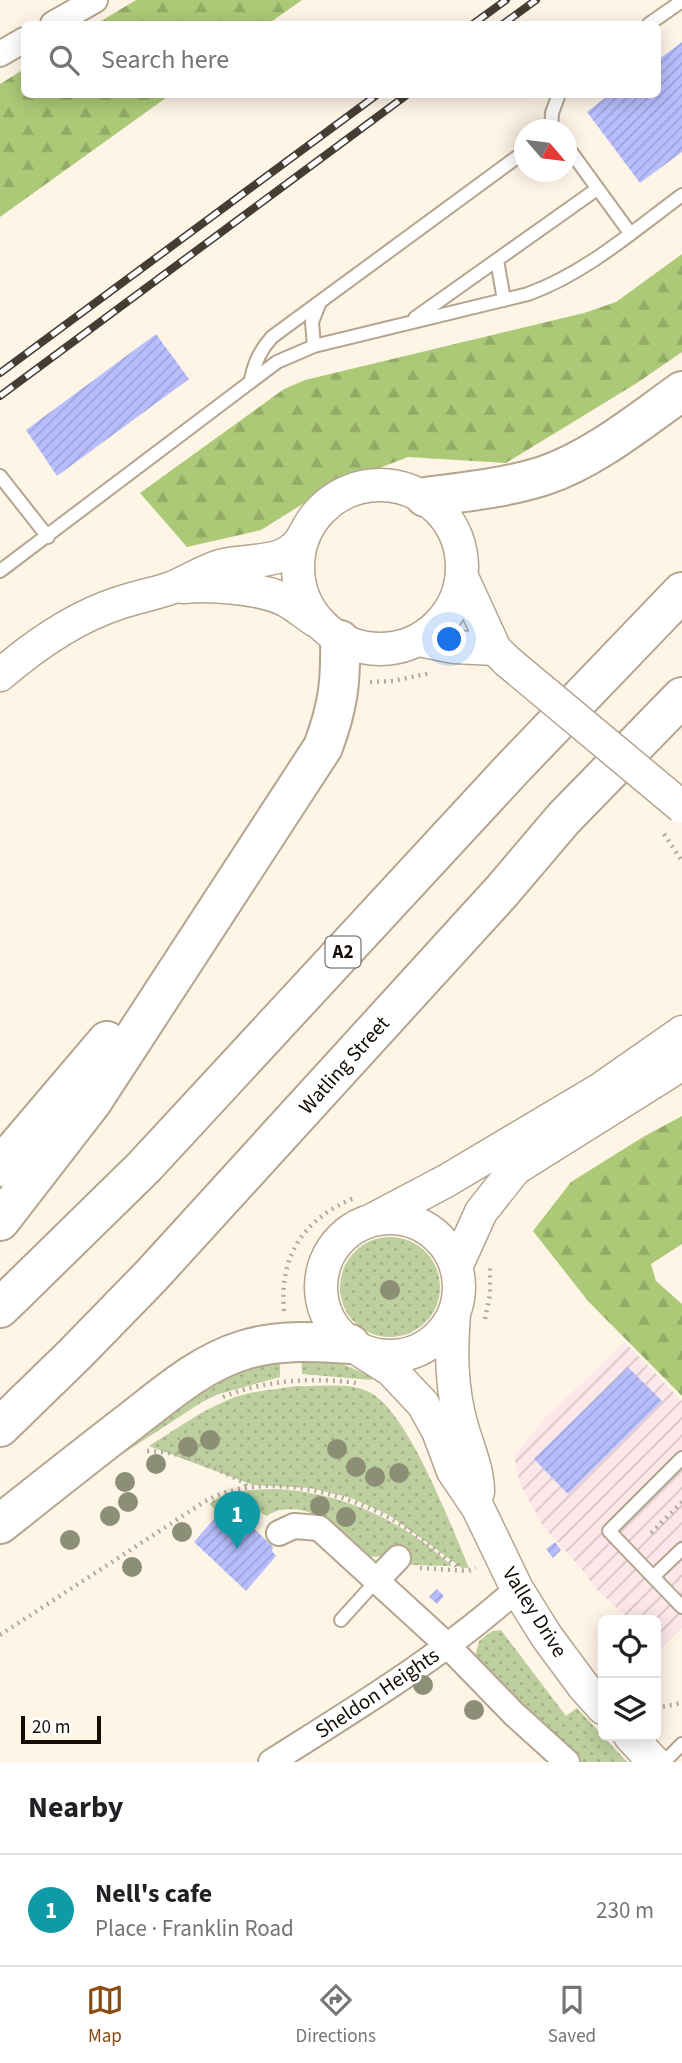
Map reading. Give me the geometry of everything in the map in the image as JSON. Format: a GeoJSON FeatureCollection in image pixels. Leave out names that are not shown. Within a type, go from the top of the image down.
{"type":"FeatureCollection","features":[{"type":"Feature","properties":{"kind":"highway"},"geometry":{"type":"LineString","coordinates":[[425,497],[486,489],[545,475],[602,447],[682,391]]}},
{"type":"Feature","properties":{"kind":"highway","name":"A2"},"geometry":{"type":"LineString","coordinates":[[0,1308],[144,1167],[513,768],[682,592]]}},
{"type":"Feature","properties":{"kind":"highway"},"geometry":{"type":"LineString","coordinates":[[0,1220],[92,1102],[209,918],[323,747],[335,715],[334,647]]}},
{"type":"Feature","properties":{"kind":"highway","name":"Watling Street"},"geometry":{"type":"LineString","coordinates":[[0,1427],[151,1276],[502,891],[564,818],[682,697]]}},
{"type":"Feature","properties":{"kind":"highway"},"geometry":{"type":"LineString","coordinates":[[0,1167],[209,918]]}},
{"type":"Feature","properties":{"kind":"highway"},"geometry":{"type":"LineString","coordinates":[[0,1524],[174,1388],[214,1361],[241,1350],[279,1342],[351,1344]]}},
{"type":"Feature","properties":{"kind":"street"},"geometry":{"type":"LineString","coordinates":[[58,21],[95,0]]}},
{"type":"Feature","properties":{"kind":"street"},"geometry":{"type":"LineString","coordinates":[[0,54],[21,42]]}},
{"type":"Feature","properties":{"kind":"street"},"geometry":{"type":"LineString","coordinates":[[0,675],[32,649],[82,619],[117,603],[171,588],[220,566],[254,563],[284,555],[300,544],[321,510],[344,493],[371,485],[399,486],[425,497],[443,512],[455,532],[462,554],[462,577],[455,602],[440,624],[419,639],[395,648],[334,647],[283,599],[256,592],[200,585],[171,588]]}},
{"type":"Feature","properties":{"kind":"street"},"geometry":{"type":"LineString","coordinates":[[305,533],[299,556],[299,581],[307,604],[334,647]]}},
{"type":"Feature","properties":{"kind":"street"},"geometry":{"type":"LineString","coordinates":[[462,577],[501,655],[682,807]]}},
{"type":"Feature","properties":{"kind":"street"},"geometry":{"type":"LineString","coordinates":[[419,639],[501,655]]}},
{"type":"Feature","properties":{"kind":"street"},"geometry":{"type":"LineString","coordinates":[[373,1220],[403,1219],[424,1227],[447,1247],[456,1267],[459,1291],[454,1314],[439,1336],[425,1347],[409,1354],[392,1357],[374,1355],[351,1344],[336,1331],[327,1315],[321,1278],[337,1243],[356,1227],[446,1181],[599,1090],[682,1032]]}},
{"type":"Feature","properties":{"kind":"street"},"geometry":{"type":"LineString","coordinates":[[456,1267],[481,1212],[515,1169],[682,1064]]}},
{"type":"Feature","properties":{"kind":"street","name":"Valley Drive"},"geometry":{"type":"LineString","coordinates":[[454,1314],[450,1361],[461,1425],[478,1477],[478,1508]]}},
{"type":"Feature","properties":{"kind":"street","name":"Valley Drive"},"geometry":{"type":"LineString","coordinates":[[351,1344],[391,1370],[423,1404],[438,1431],[453,1471],[478,1508],[517,1589],[547,1637],[598,1702]]}},
{"type":"Feature","properties":{"kind":"street"},"geometry":{"type":"LineString","coordinates":[[279,1534],[294,1527],[319,1528],[448,1646],[514,1714],[567,1762]]}},
{"type":"Feature","properties":{"kind":"street"},"geometry":{"type":"LineString","coordinates":[[377,1580],[398,1558]]}},
{"type":"Feature","properties":{"kind":"street","name":"Sheldon Heights"},"geometry":{"type":"LineString","coordinates":[[271,1762],[448,1646],[517,1589]]}},
{"type":"Feature","properties":{"kind":"street"},"geometry":{"type":"LineString","coordinates":[[635,1741],[654,1762]]}},
{"type":"Feature","properties":{"kind":"lane"},"geometry":{"type":"LineString","coordinates":[[653,21],[682,1]]}},
{"type":"Feature","properties":{"kind":"lane"},"geometry":{"type":"LineString","coordinates":[[552,119],[558,98]]}},
{"type":"Feature","properties":{"kind":"lane"},"geometry":{"type":"LineString","coordinates":[[251,380],[261,350],[272,337],[514,159]]}},
{"type":"Feature","properties":{"kind":"lane"},"geometry":{"type":"LineString","coordinates":[[577,161],[630,233]]}},
{"type":"Feature","properties":{"kind":"lane"},"geometry":{"type":"LineString","coordinates":[[408,323],[597,189]]}},
{"type":"Feature","properties":{"kind":"lane"},"geometry":{"type":"LineString","coordinates":[[0,571],[277,362],[314,346],[528,295],[571,276],[682,195]]}},
{"type":"Feature","properties":{"kind":"lane"},"geometry":{"type":"LineString","coordinates":[[497,260],[504,300]]}},
{"type":"Feature","properties":{"kind":"lane"},"geometry":{"type":"LineString","coordinates":[[314,346],[312,322],[320,302]]}},
{"type":"Feature","properties":{"kind":"lane"},"geometry":{"type":"LineString","coordinates":[[0,476],[48,537]]}},
{"type":"Feature","properties":{"kind":"lane"},"geometry":{"type":"LineString","coordinates":[[682,1458],[609,1531],[682,1607]]}},
{"type":"Feature","properties":{"kind":"lane"},"geometry":{"type":"LineString","coordinates":[[653,1577],[682,1549]]}},
{"type":"Feature","properties":{"kind":"lane"},"geometry":{"type":"LineString","coordinates":[[341,1620],[377,1580]]}},
{"type":"Feature","properties":{"kind":"lane"},"geometry":{"type":"LineString","coordinates":[[664,1762],[682,1744]]}},
{"type":"Feature","properties":{"kind":"path"},"geometry":{"type":"LineString","coordinates":[[334,647],[366,682],[393,681],[438,671]]}},
{"type":"Feature","properties":{"kind":"path"},"geometry":{"type":"LineString","coordinates":[[664,834],[682,861]]}},
{"type":"Feature","properties":{"kind":"path"},"geometry":{"type":"LineString","coordinates":[[483,1328],[490,1295],[491,1256]]}},
{"type":"Feature","properties":{"kind":"path"},"geometry":{"type":"LineString","coordinates":[[217,1399],[244,1390],[293,1381],[342,1381],[365,1385]]}},
{"type":"Feature","properties":{"kind":"path"},"geometry":{"type":"LineString","coordinates":[[141,1446],[146,1451],[185,1455],[245,1483],[247,1488]]}},
{"type":"Feature","properties":{"kind":"path"},"geometry":{"type":"LineString","coordinates":[[0,1635],[204,1502],[221,1494],[247,1488],[308,1489],[355,1501],[403,1526],[459,1571]]}},
{"type":"Feature","properties":{"kind":"path"},"geometry":{"type":"LineString","coordinates":[[650,1533],[682,1502]]}},
{"type":"Feature","properties":{"kind":"path"},"geometry":{"type":"LineString","coordinates":[[437,1569],[477,1571],[472,1558]]}},
{"type":"Feature","properties":{"kind":"path"},"geometry":{"type":"LineString","coordinates":[[661,1707],[682,1703]]}},
{"type":"Feature","properties":{"kind":"shaded area"},"geometry":{"type":"Polygon","coordinates":[[[625,1342],[682,1401],[682,1627],[661,1648],[661,1615],[625,1615],[593,1586],[586,1574],[542,1525],[520,1484],[514,1456],[544,1419],[625,1342]]]}},
{"type":"Feature","properties":{"kind":"green space"},"geometry":{"type":"Polygon","coordinates":[[[136,0],[302,0],[272,21],[101,21],[136,0]]]}},
{"type":"Feature","properties":{"kind":"green space"},"geometry":{"type":"Polygon","coordinates":[[[21,71],[21,98],[166,98],[0,217],[0,84],[21,71]]]}},
{"type":"Feature","properties":{"kind":"green space"},"geometry":{"type":"Polygon","coordinates":[[[682,254],[682,352],[637,383],[506,463],[408,457],[330,487],[261,530],[187,547],[140,493],[284,389],[305,380],[584,313],[616,302],[682,254]]]}},
{"type":"Feature","properties":{"kind":"green space"},"geometry":{"type":"Polygon","coordinates":[[[682,1116],[682,1244],[651,1264],[656,1281],[682,1304],[682,1396],[588,1301],[533,1231],[571,1182],[682,1116]]]}},
{"type":"Feature","properties":{"kind":"green space"},"geometry":{"type":"Polygon","coordinates":[[[390,1237],[418,1245],[432,1259],[440,1287],[432,1315],[418,1329],[390,1337],[362,1329],[348,1315],[340,1287],[348,1259],[362,1245],[390,1237]]]}},
{"type":"Feature","properties":{"kind":"green space"},"geometry":{"type":"Polygon","coordinates":[[[301,1355],[331,1359],[373,1377],[371,1380],[302,1374],[301,1355]]]}},
{"type":"Feature","properties":{"kind":"green space"},"geometry":{"type":"Polygon","coordinates":[[[280,1360],[280,1377],[219,1394],[202,1402],[124,1453],[122,1450],[177,1408],[215,1384],[256,1366],[280,1360]]]}},
{"type":"Feature","properties":{"kind":"green space"},"geometry":{"type":"Polygon","coordinates":[[[297,1386],[359,1388],[382,1402],[397,1420],[427,1470],[469,1568],[462,1568],[389,1515],[351,1498],[310,1488],[253,1485],[149,1446],[229,1399],[297,1386]]]}},
{"type":"Feature","properties":{"kind":"green space"},"geometry":{"type":"Polygon","coordinates":[[[278,1489],[326,1497],[372,1512],[414,1536],[452,1566],[411,1565],[387,1554],[377,1557],[356,1551],[313,1514],[302,1511],[283,1510],[267,1516],[255,1510],[245,1515],[235,1505],[219,1513],[209,1504],[233,1492],[278,1489]]]}},
{"type":"Feature","properties":{"kind":"green space"},"geometry":{"type":"Polygon","coordinates":[[[501,1630],[566,1716],[577,1708],[598,1731],[598,1741],[608,1741],[627,1762],[580,1762],[558,1745],[475,1657],[479,1641],[492,1631],[501,1630]]]}},
{"type":"Feature","properties":{"kind":"building"},"geometry":{"type":"Polygon","coordinates":[[[682,42],[682,152],[640,183],[587,112],[605,98],[661,98],[661,58],[682,42]]]}},
{"type":"Feature","properties":{"kind":"building"},"geometry":{"type":"Polygon","coordinates":[[[156,334],[189,379],[57,476],[26,430],[156,334]]]}},
{"type":"Feature","properties":{"kind":"building"},"geometry":{"type":"Polygon","coordinates":[[[628,1367],[662,1401],[568,1494],[534,1459],[628,1367]]]}},
{"type":"Feature","properties":{"kind":"building"},"geometry":{"type":"Polygon","coordinates":[[[221,1511],[234,1521],[241,1516],[273,1547],[272,1551],[276,1556],[246,1591],[194,1542],[221,1511]]]}},
{"type":"Feature","properties":{"kind":"building"},"geometry":{"type":"Polygon","coordinates":[[[555,1542],[561,1550],[553,1558],[546,1549],[555,1542]]]}},
{"type":"Feature","properties":{"kind":"building"},"geometry":{"type":"Polygon","coordinates":[[[437,1589],[444,1596],[437,1604],[429,1597],[437,1589]]]}},
{"type":"Feature","properties":{"kind":"railway"},"geometry":{"type":"LineString","coordinates":[[477,21],[506,0]]}},
{"type":"Feature","properties":{"kind":"railway"},"geometry":{"type":"LineString","coordinates":[[507,21],[536,0]]}},
{"type":"Feature","properties":{"kind":"railway"},"geometry":{"type":"LineString","coordinates":[[0,373],[373,98]]}},
{"type":"Feature","properties":{"kind":"railway"},"geometry":{"type":"LineString","coordinates":[[0,396],[403,98]]}},
{"type":"Feature","properties":{"kind":"place","name":"Nell's cafe"},"geometry":{"type":"Point","coordinates":[237,1549]}}]}
